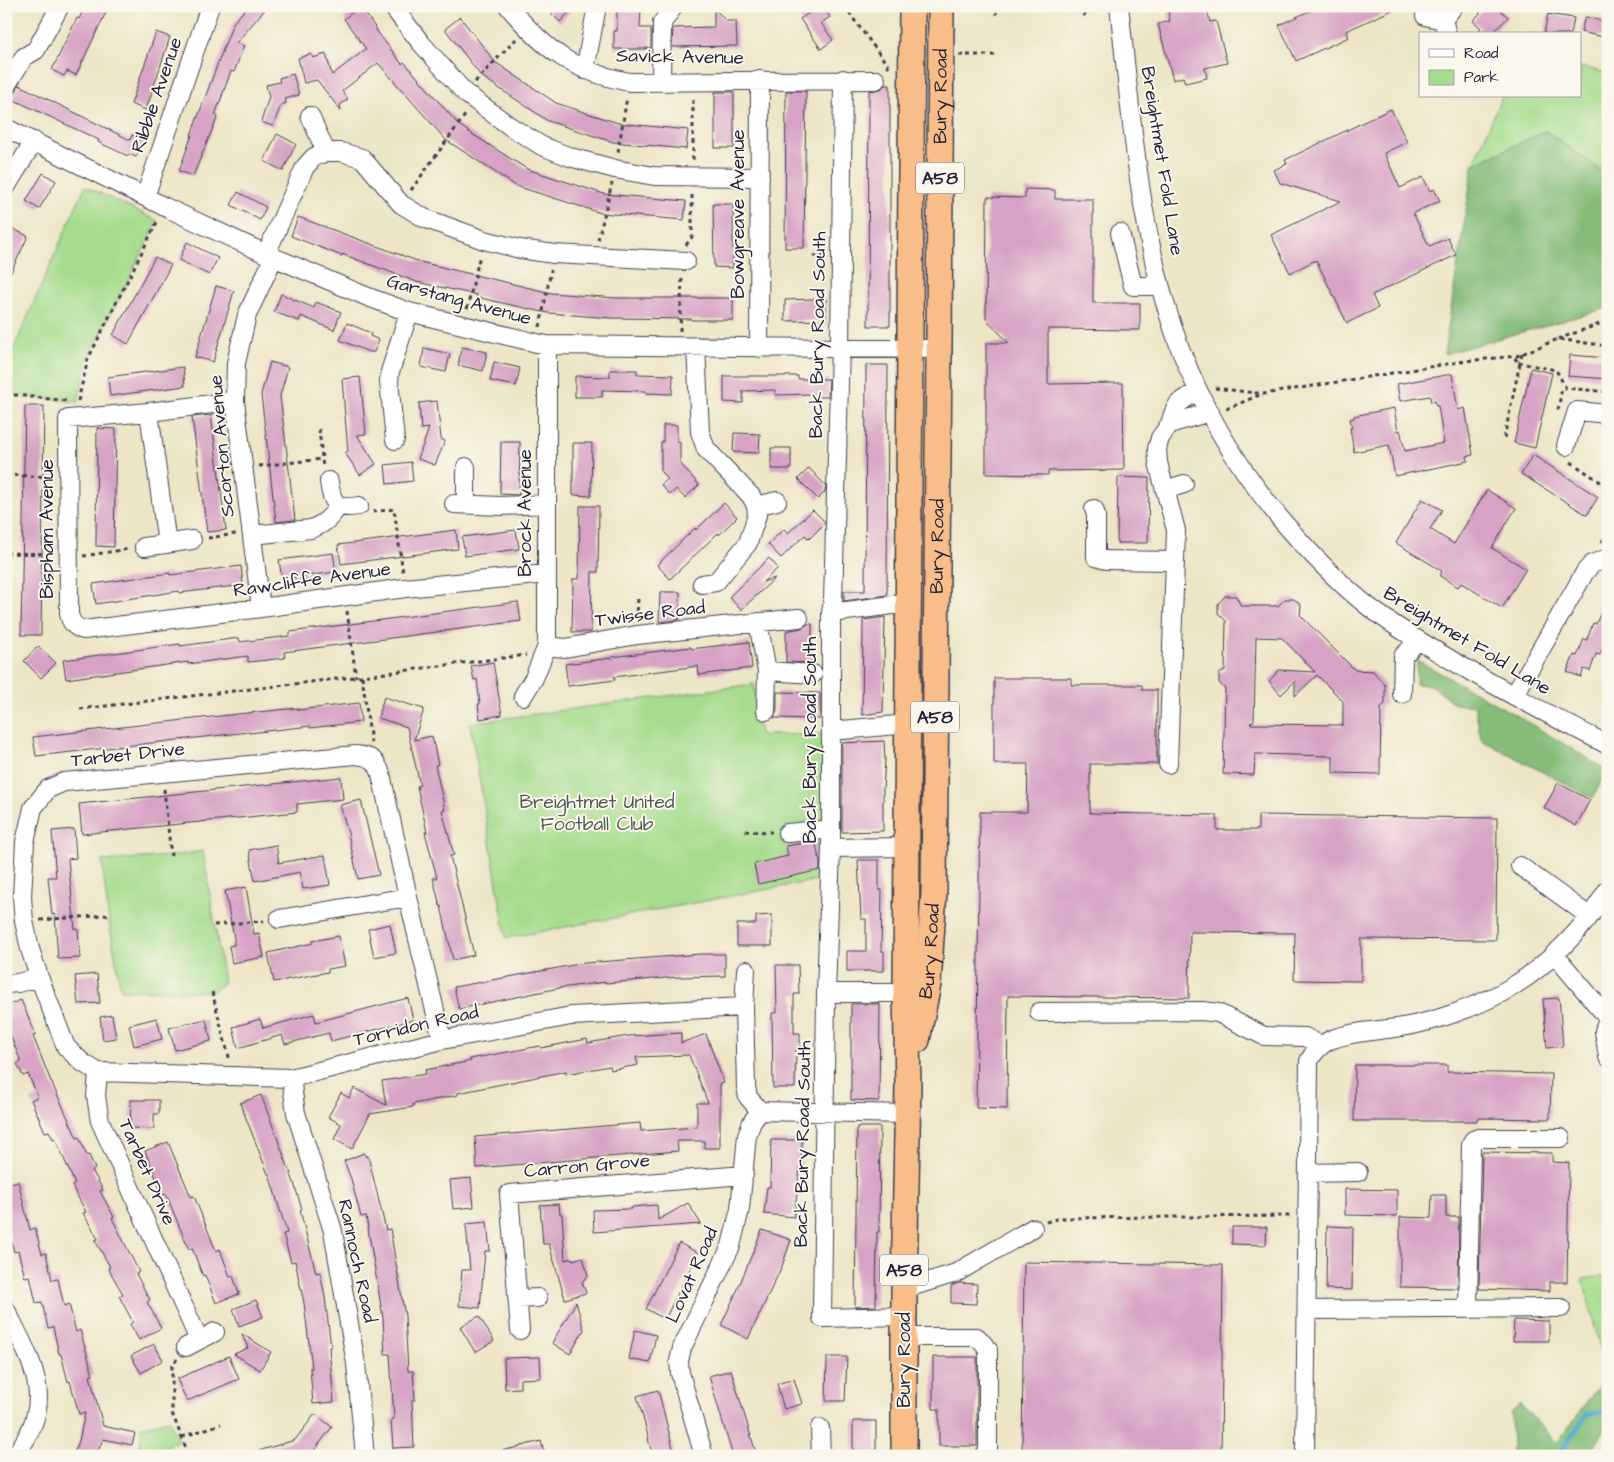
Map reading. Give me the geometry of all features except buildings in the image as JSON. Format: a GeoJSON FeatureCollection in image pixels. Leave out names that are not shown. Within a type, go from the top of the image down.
{"type":"FeatureCollection","features":[{"type":"Feature","properties":{"kind":"highway","name":"Bury Road"},"geometry":{"type":"LineString","coordinates":[[904,1456],[904,1289],[908,1114],[906,993],[912,6]]}},
{"type":"Feature","properties":{"kind":"highway","name":"Bury Road"},"geometry":{"type":"LineString","coordinates":[[908,1084],[928,984],[934,892],[942,7]]}},
{"type":"Feature","properties":{"kind":"street"},"geometry":{"type":"LineString","coordinates":[[6,86],[24,57],[36,50],[60,6]]}},
{"type":"Feature","properties":{"kind":"street","name":"Ribble Avenue"},"geometry":{"type":"LineString","coordinates":[[145,197],[210,6]]}},
{"type":"Feature","properties":{"kind":"street"},"geometry":{"type":"LineString","coordinates":[[392,6],[421,43],[470,97],[511,127],[542,146],[570,157],[606,167],[654,176],[760,177]]}},
{"type":"Feature","properties":{"kind":"street","name":"Savick Avenue"},"geometry":{"type":"LineString","coordinates":[[508,6],[526,28],[553,52],[585,70],[607,78],[630,82],[876,80]]}},
{"type":"Feature","properties":{"kind":"street"},"geometry":{"type":"LineString","coordinates":[[585,70],[597,6]]}},
{"type":"Feature","properties":{"kind":"street"},"geometry":{"type":"LineString","coordinates":[[661,81],[662,23],[674,6]]}},
{"type":"Feature","properties":{"kind":"street","name":"Breightmet Fold Lane"},"geometry":{"type":"LineString","coordinates":[[1119,6],[1136,160],[1160,284],[1180,347],[1196,387],[1216,411],[1229,447],[1273,509],[1317,561],[1368,606],[1418,641],[1514,696],[1608,745]]}},
{"type":"Feature","properties":{"kind":"street"},"geometry":{"type":"LineString","coordinates":[[1425,16],[1445,27],[1454,6]]}},
{"type":"Feature","properties":{"kind":"street","name":"Back Bury Road South"},"geometry":{"type":"LineString","coordinates":[[843,79],[840,348],[833,601],[831,613],[831,840],[826,993],[822,1318],[904,1326]]}},
{"type":"Feature","properties":{"kind":"street","name":"Bowgreave Avenue"},"geometry":{"type":"LineString","coordinates":[[759,348],[760,80]]}},
{"type":"Feature","properties":{"kind":"street"},"geometry":{"type":"LineString","coordinates":[[310,116],[326,152],[342,152],[362,158],[400,204],[424,218],[484,240],[520,249],[554,254],[686,258]]}},
{"type":"Feature","properties":{"kind":"street","name":"Garstang Avenue"},"geometry":{"type":"LineString","coordinates":[[6,128],[165,207],[270,256],[368,297],[409,312],[542,344],[939,349]]}},
{"type":"Feature","properties":{"kind":"street"},"geometry":{"type":"LineString","coordinates":[[6,187],[34,141]]}},
{"type":"Feature","properties":{"kind":"street","name":"Scorton Avenue"},"geometry":{"type":"LineString","coordinates":[[261,608],[235,401],[236,362],[247,315],[306,167],[314,157],[326,152]]}},
{"type":"Feature","properties":{"kind":"street"},"geometry":{"type":"LineString","coordinates":[[1151,245],[1122,241],[1133,286],[1160,284]]}},
{"type":"Feature","properties":{"kind":"street"},"geometry":{"type":"LineString","coordinates":[[396,440],[389,381],[390,372],[409,312]]}},
{"type":"Feature","properties":{"kind":"street","name":"Brock Avenue"},"geometry":{"type":"LineString","coordinates":[[523,696],[539,681],[547,646],[542,344]]}},
{"type":"Feature","properties":{"kind":"street"},"geometry":{"type":"LineString","coordinates":[[688,346],[702,441],[706,449],[752,496],[757,515],[748,543],[711,588]]}},
{"type":"Feature","properties":{"kind":"street"},"geometry":{"type":"LineString","coordinates":[[1168,764],[1176,530],[1158,462],[1157,449],[1160,438],[1170,424],[1172,414],[1178,404],[1196,387]]}},
{"type":"Feature","properties":{"kind":"street"},"geometry":{"type":"LineString","coordinates":[[167,544],[149,412],[235,401]]}},
{"type":"Feature","properties":{"kind":"street"},"geometry":{"type":"LineString","coordinates":[[1170,424],[1216,411]]}},
{"type":"Feature","properties":{"kind":"street"},"geometry":{"type":"LineString","coordinates":[[1568,454],[1577,411],[1608,414]]}},
{"type":"Feature","properties":{"kind":"street","name":"Bispham Avenue"},"geometry":{"type":"LineString","coordinates":[[84,630],[79,629],[70,620],[68,419],[149,412]]}},
{"type":"Feature","properties":{"kind":"street"},"geometry":{"type":"LineString","coordinates":[[466,467],[460,504],[502,506],[546,504]]}},
{"type":"Feature","properties":{"kind":"street"},"geometry":{"type":"LineString","coordinates":[[329,481],[331,495],[338,506],[363,509]]}},
{"type":"Feature","properties":{"kind":"street"},"geometry":{"type":"LineString","coordinates":[[1165,490],[1184,484]]}},
{"type":"Feature","properties":{"kind":"street"},"geometry":{"type":"LineString","coordinates":[[756,506],[777,501]]}},
{"type":"Feature","properties":{"kind":"street"},"geometry":{"type":"LineString","coordinates":[[252,533],[311,529],[320,526],[328,520],[338,506]]}},
{"type":"Feature","properties":{"kind":"street"},"geometry":{"type":"LineString","coordinates":[[1094,510],[1096,515],[1096,557],[1107,560],[1174,561]]}},
{"type":"Feature","properties":{"kind":"street"},"geometry":{"type":"LineString","coordinates":[[144,547],[192,540]]}},
{"type":"Feature","properties":{"kind":"street"},"geometry":{"type":"LineString","coordinates":[[1514,696],[1585,572],[1592,564],[1601,559],[1608,558]]}},
{"type":"Feature","properties":{"kind":"street","name":"Rawcliffe Avenue"},"geometry":{"type":"LineString","coordinates":[[84,630],[406,588],[546,574]]}},
{"type":"Feature","properties":{"kind":"street"},"geometry":{"type":"LineString","coordinates":[[831,613],[908,603]]}},
{"type":"Feature","properties":{"kind":"street","name":"Twisse Road"},"geometry":{"type":"LineString","coordinates":[[547,646],[565,648],[637,636],[799,618]]}},
{"type":"Feature","properties":{"kind":"street"},"geometry":{"type":"LineString","coordinates":[[758,622],[767,672],[766,711]]}},
{"type":"Feature","properties":{"kind":"street"},"geometry":{"type":"LineString","coordinates":[[1402,694],[1403,656],[1418,641]]}},
{"type":"Feature","properties":{"kind":"street"},"geometry":{"type":"LineString","coordinates":[[767,672],[813,674]]}},
{"type":"Feature","properties":{"kind":"street"},"geometry":{"type":"LineString","coordinates":[[831,731],[908,724]]}},
{"type":"Feature","properties":{"kind":"street","name":"Tarbet Drive"},"geometry":{"type":"LineString","coordinates":[[192,1343],[100,1121],[96,1096],[98,1072],[82,1063],[66,1047],[30,950],[24,921],[22,897],[25,842],[34,808],[48,789],[64,782],[356,754],[373,759]]}},
{"type":"Feature","properties":{"kind":"street"},"geometry":{"type":"LineString","coordinates":[[373,759],[382,774],[408,897],[442,1040]]}},
{"type":"Feature","properties":{"kind":"street"},"geometry":{"type":"LineString","coordinates":[[787,833],[821,830],[831,840],[907,847]]}},
{"type":"Feature","properties":{"kind":"street"},"geometry":{"type":"LineString","coordinates":[[1520,866],[1589,916]]}},
{"type":"Feature","properties":{"kind":"street"},"geometry":{"type":"LineString","coordinates":[[1305,1456],[1309,1061],[1313,1053],[1330,1040],[1404,1027],[1454,1013],[1503,992],[1544,964],[1579,930],[1608,889]]}},
{"type":"Feature","properties":{"kind":"street"},"geometry":{"type":"LineString","coordinates":[[279,919],[408,897]]}},
{"type":"Feature","properties":{"kind":"street"},"geometry":{"type":"LineString","coordinates":[[1554,954],[1608,1018],[1604,1030],[1608,1057]]}},
{"type":"Feature","properties":{"kind":"street"},"geometry":{"type":"LineString","coordinates":[[746,970],[744,1007],[746,1087],[748,1097],[760,1112],[908,1114]]}},
{"type":"Feature","properties":{"kind":"street"},"geometry":{"type":"LineString","coordinates":[[6,984],[18,983],[39,977]]}},
{"type":"Feature","properties":{"kind":"street"},"geometry":{"type":"LineString","coordinates":[[826,993],[906,993]]}},
{"type":"Feature","properties":{"kind":"street","name":"Torridon Road"},"geometry":{"type":"LineString","coordinates":[[98,1072],[291,1078],[442,1040],[571,1016],[744,1007]]}},
{"type":"Feature","properties":{"kind":"street"},"geometry":{"type":"LineString","coordinates":[[1039,1012],[1203,1011],[1218,1013],[1264,1036],[1305,1037],[1320,1046]]}},
{"type":"Feature","properties":{"kind":"street","name":"Rannoch Road"},"geometry":{"type":"LineString","coordinates":[[291,1078],[296,1113],[333,1231],[356,1364],[365,1456]]}},
{"type":"Feature","properties":{"kind":"street","name":"Lovat Road"},"geometry":{"type":"LineString","coordinates":[[704,1456],[680,1373],[679,1361],[682,1348],[731,1246],[740,1209],[747,1135],[752,1122],[760,1112]]}},
{"type":"Feature","properties":{"kind":"street"},"geometry":{"type":"LineString","coordinates":[[1468,1308],[1471,1145],[1473,1140],[1478,1138],[1561,1138]]}},
{"type":"Feature","properties":{"kind":"street"},"geometry":{"type":"LineString","coordinates":[[1308,1173],[1358,1172]]}},
{"type":"Feature","properties":{"kind":"street","name":"Carron Grove"},"geometry":{"type":"LineString","coordinates":[[520,1330],[508,1194],[744,1175]]}},
{"type":"Feature","properties":{"kind":"street"},"geometry":{"type":"LineString","coordinates":[[904,1289],[956,1273],[1033,1228]]}},
{"type":"Feature","properties":{"kind":"street"},"geometry":{"type":"LineString","coordinates":[[518,1299],[538,1298]]}},
{"type":"Feature","properties":{"kind":"street"},"geometry":{"type":"LineString","coordinates":[[1306,1310],[1561,1308]]}},
{"type":"Feature","properties":{"kind":"street"},"geometry":{"type":"LineString","coordinates":[[6,1310],[27,1352],[34,1370],[38,1389],[38,1410],[32,1428],[14,1456]]}},
{"type":"Feature","properties":{"kind":"street"},"geometry":{"type":"LineString","coordinates":[[904,1326],[977,1337],[988,1349],[988,1452],[984,1456]]}},
{"type":"Feature","properties":{"kind":"street"},"geometry":{"type":"LineString","coordinates":[[192,1343],[215,1332]]}},
{"type":"Feature","properties":{"kind":"street"},"geometry":{"type":"LineString","coordinates":[[820,1428],[821,1456]]}},
{"type":"Feature","properties":{"kind":"path"},"geometry":{"type":"LineString","coordinates":[[844,6],[893,72]]}},
{"type":"Feature","properties":{"kind":"path"},"geometry":{"type":"LineString","coordinates":[[991,6],[996,14]]}},
{"type":"Feature","properties":{"kind":"path"},"geometry":{"type":"LineString","coordinates":[[1083,16],[1091,6]]}},
{"type":"Feature","properties":{"kind":"path"},"geometry":{"type":"LineString","coordinates":[[400,204],[470,97],[526,28]]}},
{"type":"Feature","properties":{"kind":"path"},"geometry":{"type":"LineString","coordinates":[[941,56],[996,55]]}},
{"type":"Feature","properties":{"kind":"path"},"geometry":{"type":"LineString","coordinates":[[6,394],[78,402],[88,359],[165,207]]}},
{"type":"Feature","properties":{"kind":"path"},"geometry":{"type":"LineString","coordinates":[[463,324],[484,240]]}},
{"type":"Feature","properties":{"kind":"path"},"geometry":{"type":"LineString","coordinates":[[542,344],[554,254]]}},
{"type":"Feature","properties":{"kind":"path"},"geometry":{"type":"LineString","coordinates":[[686,258],[682,271],[688,346]]}},
{"type":"Feature","properties":{"kind":"path"},"geometry":{"type":"LineString","coordinates":[[1216,411],[1264,394],[1465,360],[1512,356],[1608,321]]}},
{"type":"Feature","properties":{"kind":"path"},"geometry":{"type":"LineString","coordinates":[[1558,339],[1608,346]]}},
{"type":"Feature","properties":{"kind":"path"},"geometry":{"type":"LineString","coordinates":[[1504,438],[1522,353]]}},
{"type":"Feature","properties":{"kind":"path"},"geometry":{"type":"LineString","coordinates":[[1512,356],[1520,363],[1556,370],[1566,388],[1608,392]]}},
{"type":"Feature","properties":{"kind":"path"},"geometry":{"type":"LineString","coordinates":[[1196,387],[1264,394]]}},
{"type":"Feature","properties":{"kind":"path"},"geometry":{"type":"LineString","coordinates":[[320,429],[324,474],[329,481]]}},
{"type":"Feature","properties":{"kind":"path"},"geometry":{"type":"LineString","coordinates":[[1568,454],[1608,487]]}},
{"type":"Feature","properties":{"kind":"path"},"geometry":{"type":"LineString","coordinates":[[244,467],[322,459]]}},
{"type":"Feature","properties":{"kind":"path"},"geometry":{"type":"LineString","coordinates":[[6,476],[69,478]]}},
{"type":"Feature","properties":{"kind":"path"},"geometry":{"type":"LineString","coordinates":[[363,509],[394,509],[406,588]]}},
{"type":"Feature","properties":{"kind":"path"},"geometry":{"type":"LineString","coordinates":[[192,540],[252,533]]}},
{"type":"Feature","properties":{"kind":"path"},"geometry":{"type":"LineString","coordinates":[[6,553],[69,556],[144,547]]}},
{"type":"Feature","properties":{"kind":"path"},"geometry":{"type":"LineString","coordinates":[[345,597],[356,677]]}},
{"type":"Feature","properties":{"kind":"path"},"geometry":{"type":"LineString","coordinates":[[80,709],[534,654],[547,646]]}},
{"type":"Feature","properties":{"kind":"path"},"geometry":{"type":"LineString","coordinates":[[362,676],[373,759]]}},
{"type":"Feature","properties":{"kind":"path"},"geometry":{"type":"LineString","coordinates":[[162,773],[171,856]]}},
{"type":"Feature","properties":{"kind":"path"},"geometry":{"type":"LineString","coordinates":[[745,831],[787,833]]}},
{"type":"Feature","properties":{"kind":"path"},"geometry":{"type":"LineString","coordinates":[[24,921],[108,915]]}},
{"type":"Feature","properties":{"kind":"path"},"geometry":{"type":"LineString","coordinates":[[214,925],[279,919]]}},
{"type":"Feature","properties":{"kind":"path"},"geometry":{"type":"LineString","coordinates":[[212,992],[234,1076]]}},
{"type":"Feature","properties":{"kind":"path"},"geometry":{"type":"LineString","coordinates":[[1033,1228],[1060,1218],[1308,1216]]}},
{"type":"Feature","properties":{"kind":"path"},"geometry":{"type":"LineString","coordinates":[[189,1456],[172,1414],[172,1366],[192,1343]]}},
{"type":"Feature","properties":{"kind":"path"},"geometry":{"type":"LineString","coordinates":[[182,1437],[222,1424]]}},
{"type":"Feature","properties":{"kind":"green space"},"geometry":{"type":"Polygon","coordinates":[[[1582,67],[1608,73],[1608,175],[1546,131],[1473,165],[1501,98],[1582,98],[1582,67]]]}},
{"type":"Feature","properties":{"kind":"green space"},"geometry":{"type":"Polygon","coordinates":[[[1546,131],[1608,175],[1608,308],[1444,354],[1473,165],[1546,131]]]}},
{"type":"Feature","properties":{"kind":"green space"},"geometry":{"type":"Polygon","coordinates":[[[85,186],[158,221],[88,359],[78,402],[6,394],[6,366],[85,186]]]}},
{"type":"Feature","properties":{"kind":"green space"},"geometry":{"type":"Polygon","coordinates":[[[1417,660],[1521,718],[1607,770],[1593,798],[1481,740],[1475,706],[1455,704],[1431,685],[1416,684],[1417,660]]]}},
{"type":"Feature","properties":{"kind":"green space","name":"Breightmet United Football Club"},"geometry":{"type":"Polygon","coordinates":[[[754,684],[760,735],[825,734],[823,879],[506,938],[470,723],[754,684]]]}},
{"type":"Feature","properties":{"kind":"green space"},"geometry":{"type":"Polygon","coordinates":[[[203,851],[224,982],[212,992],[121,990],[108,915],[102,861],[171,856],[203,851]]]}},
{"type":"Feature","properties":{"kind":"green space"},"geometry":{"type":"Polygon","coordinates":[[[1608,1275],[1608,1380],[1583,1279],[1608,1275]]]}},
{"type":"Feature","properties":{"kind":"green space"},"geometry":{"type":"Polygon","coordinates":[[[1606,1376],[1608,1380],[1608,1422],[1590,1456],[1512,1456],[1511,1412],[1520,1404],[1557,1443],[1606,1376]]]}},
{"type":"Feature","properties":{"kind":"green space"},"geometry":{"type":"Polygon","coordinates":[[[169,1420],[179,1442],[158,1449],[159,1456],[138,1456],[142,1430],[140,1427],[169,1420]]]}},
{"type":"Feature","properties":{"kind":"waterway"},"geometry":{"type":"LineString","coordinates":[[1558,1456],[1587,1414],[1608,1412]]}}]}
